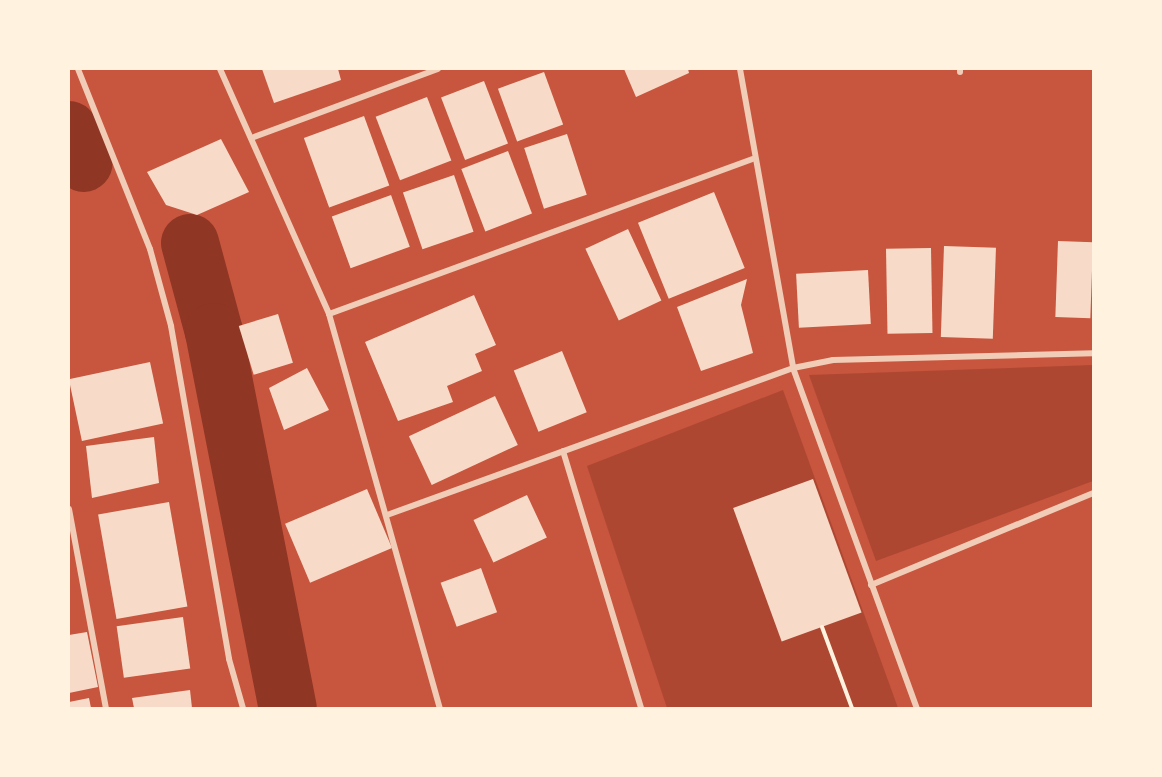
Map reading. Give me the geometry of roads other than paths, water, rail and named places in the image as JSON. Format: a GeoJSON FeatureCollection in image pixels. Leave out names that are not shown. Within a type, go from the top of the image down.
{"type":"FeatureCollection","features":[{"type":"Feature","properties":{"kind":"street"},"geometry":{"type":"LineString","coordinates":[[78,69],[150,249],[171,326],[229,659],[243,708]]}},
{"type":"Feature","properties":{"kind":"street"},"geometry":{"type":"LineString","coordinates":[[220,69],[254,136],[328,314],[440,708]]}},
{"type":"Feature","properties":{"kind":"street"},"geometry":{"type":"LineString","coordinates":[[254,136],[438,69]]}},
{"type":"Feature","properties":{"kind":"street"},"geometry":{"type":"LineString","coordinates":[[740,69],[752,159],[793,368],[917,708]]}},
{"type":"Feature","properties":{"kind":"street"},"geometry":{"type":"LineString","coordinates":[[328,314],[752,159]]}},
{"type":"Feature","properties":{"kind":"street"},"geometry":{"type":"LineString","coordinates":[[387,515],[793,368],[833,360],[1093,352]]}},
{"type":"Feature","properties":{"kind":"street"},"geometry":{"type":"LineString","coordinates":[[563,451],[641,708]]}},
{"type":"Feature","properties":{"kind":"street"},"geometry":{"type":"LineString","coordinates":[[871,585],[1093,493]]}},
{"type":"Feature","properties":{"kind":"street"},"geometry":{"type":"LineString","coordinates":[[69,508],[70,531],[106,708]]}},
{"type":"Feature","properties":{"kind":"waterway"},"geometry":{"type":"LineString","coordinates":[[69,130],[84,163]]}},
{"type":"Feature","properties":{"kind":"waterway"},"geometry":{"type":"LineString","coordinates":[[190,243],[214,332],[288,708]]}}]}
